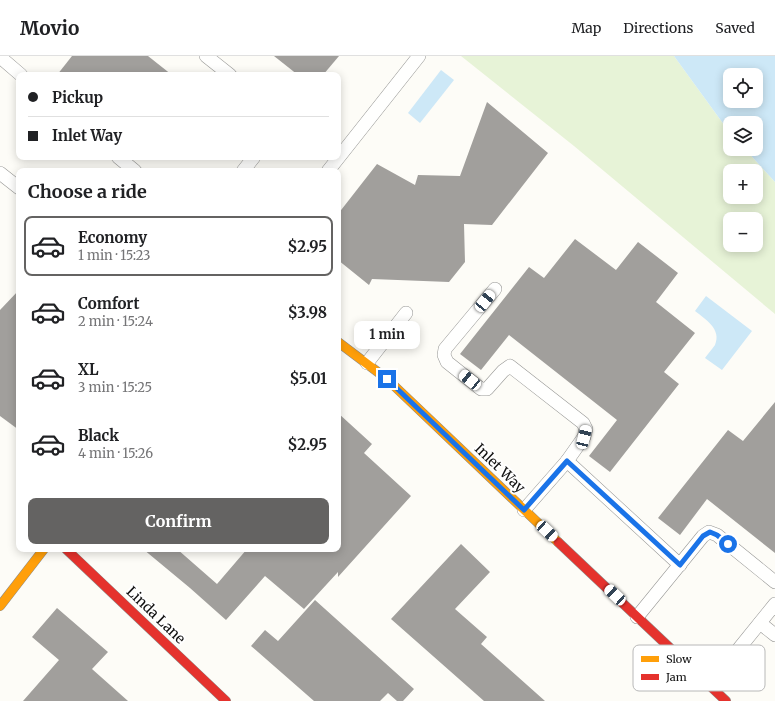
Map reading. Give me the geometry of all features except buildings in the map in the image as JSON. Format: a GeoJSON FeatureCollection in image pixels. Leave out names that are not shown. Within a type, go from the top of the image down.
{"type":"FeatureCollection","features":[{"type":"Feature","properties":{"kind":"street","name":"Inlet Way"},"geometry":{"type":"LineString","coordinates":[[341,344],[387,379],[667,645]]}},
{"type":"Feature","properties":{"kind":"street"},"geometry":{"type":"LineString","coordinates":[[0,606],[42,552]]}},
{"type":"Feature","properties":{"kind":"street","name":"Linda Lane"},"geometry":{"type":"LineString","coordinates":[[69,552],[226,701]]}},
{"type":"Feature","properties":{"kind":"street","name":"Inlet Way"},"geometry":{"type":"LineString","coordinates":[[715,691],[726,701]]}},
{"type":"Feature","properties":{"kind":"lane"},"geometry":{"type":"LineString","coordinates":[[206,56],[226,72]]}},
{"type":"Feature","properties":{"kind":"lane"},"geometry":{"type":"LineString","coordinates":[[341,155],[419,56]]}},
{"type":"Feature","properties":{"kind":"lane"},"geometry":{"type":"LineString","coordinates":[[0,57],[18,72]]}},
{"type":"Feature","properties":{"kind":"lane"},"geometry":{"type":"LineString","coordinates":[[122,160],[131,168]]}},
{"type":"Feature","properties":{"kind":"lane"},"geometry":{"type":"LineString","coordinates":[[245,168],[252,160]]}},
{"type":"Feature","properties":{"kind":"lane"},"geometry":{"type":"LineString","coordinates":[[330,168],[337,160]]}},
{"type":"Feature","properties":{"kind":"lane"},"geometry":{"type":"LineString","coordinates":[[0,173],[16,186]]}},
{"type":"Feature","properties":{"kind":"lane"},"geometry":{"type":"LineString","coordinates":[[494,289],[445,349],[444,355],[447,362],[481,390],[487,389],[503,371],[510,366],[583,423],[586,429],[584,437],[567,461],[524,510]]}},
{"type":"Feature","properties":{"kind":"lane"},"geometry":{"type":"LineString","coordinates":[[367,363],[406,313]]}},
{"type":"Feature","properties":{"kind":"lane"},"geometry":{"type":"LineString","coordinates":[[567,461],[680,565]]}},
{"type":"Feature","properties":{"kind":"lane"},"geometry":{"type":"LineString","coordinates":[[637,617],[703,536],[710,532],[717,535],[775,582]]}},
{"type":"Feature","properties":{"kind":"lane"},"geometry":{"type":"LineString","coordinates":[[742,645],[775,604]]}},
{"type":"Feature","properties":{"kind":"lane"},"geometry":{"type":"LineString","coordinates":[[760,623],[775,634]]}},
{"type":"Feature","properties":{"kind":"green space"},"geometry":{"type":"Polygon","coordinates":[[[461,56],[674,56],[723,123],[723,156],[751,156],[759,164],[723,164],[723,204],[763,204],[763,169],[775,182],[775,314],[574,146],[461,56]]]}},
{"type":"Feature","properties":{"kind":"water"},"geometry":{"type":"Polygon","coordinates":[[[674,56],[775,56],[775,182],[763,169],[763,164],[759,164],[751,156],[763,156],[763,116],[723,116],[723,123],[674,56]]]}},
{"type":"Feature","properties":{"kind":"water"},"geometry":{"type":"Polygon","coordinates":[[[441,70],[454,80],[420,123],[408,113],[441,70]]]}},
{"type":"Feature","properties":{"kind":"water"},"geometry":{"type":"Polygon","coordinates":[[[706,296],[752,331],[722,370],[705,358],[715,345],[717,339],[714,329],[708,321],[695,311],[706,296]]]}},
{"type":"Feature","properties":{"kind":"traffic: slow"},"geometry":{"type":"LineString","coordinates":[[341,344],[387,379],[558,542]]}},
{"type":"Feature","properties":{"kind":"traffic: slow"},"geometry":{"type":"LineString","coordinates":[[0,606],[42,552]]}},
{"type":"Feature","properties":{"kind":"traffic: jam"},"geometry":{"type":"LineString","coordinates":[[558,542],[667,645]]}},
{"type":"Feature","properties":{"kind":"traffic: jam"},"geometry":{"type":"LineString","coordinates":[[69,552],[226,701]]}},
{"type":"Feature","properties":{"kind":"traffic: jam"},"geometry":{"type":"LineString","coordinates":[[715,691],[726,701]]}},
{"type":"Feature","properties":{"kind":"route"},"geometry":{"type":"LineString","coordinates":[[387,379],[524,510],[567,461],[680,565],[703,536],[710,532],[717,535],[728,544]]}}]}
